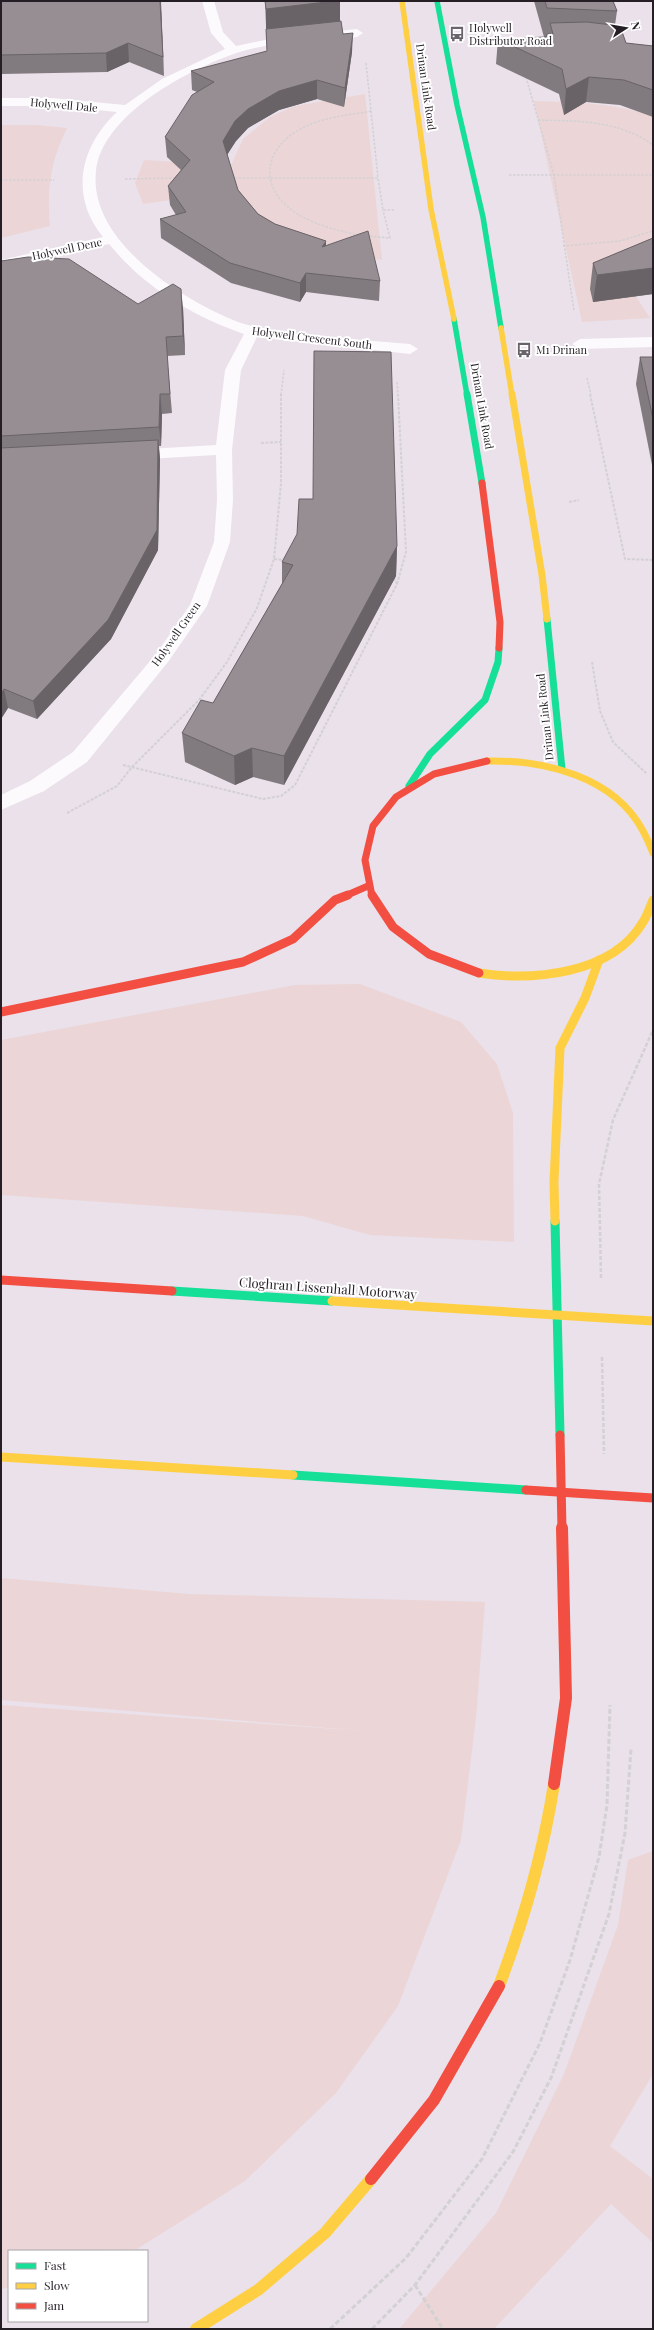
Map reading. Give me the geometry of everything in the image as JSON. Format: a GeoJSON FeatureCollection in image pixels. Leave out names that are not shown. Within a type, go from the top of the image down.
{"type":"FeatureCollection","features":[{"type":"Feature","properties":{"kind":"main road","name":"Drinan Link Road"},"geometry":{"type":"LineString","coordinates":[[402,1],[431,209],[461,354],[478,451],[500,622],[498,662],[485,700],[430,754],[409,786]]}},
{"type":"Feature","properties":{"kind":"main road","name":"Drinan Link Road"},"geometry":{"type":"LineString","coordinates":[[437,1],[457,105],[483,217],[542,575],[562,769]]}},
{"type":"Feature","properties":{"kind":"main road"},"geometry":{"type":"LineString","coordinates":[[653,853],[650,841],[630,811],[600,786],[562,769],[522,761],[481,761],[442,770],[409,786],[390,802],[376,821],[367,842],[364,864],[368,886],[380,912],[400,935],[426,954],[459,969],[494,976],[532,978],[567,972],[599,960],[631,936],[652,907],[653,900]]}},
{"type":"Feature","properties":{"kind":"main road"},"geometry":{"type":"LineString","coordinates":[[1,1012],[243,962],[294,939],[335,900],[368,886]]}},
{"type":"Feature","properties":{"kind":"main road"},"geometry":{"type":"LineString","coordinates":[[196,2329],[258,2290],[325,2233],[398,2150],[434,2100],[470,2040],[497,1991],[519,1934],[550,1817],[566,1698],[554,1182],[560,1048],[585,998],[599,960]]}},
{"type":"Feature","properties":{"kind":"main road","name":"Cloghran Lissenhall Motorway"},"geometry":{"type":"LineString","coordinates":[[1,1280],[653,1321]]}},
{"type":"Feature","properties":{"kind":"main road"},"geometry":{"type":"LineString","coordinates":[[1,1457],[653,1498]]}},
{"type":"Feature","properties":{"kind":"street"},"geometry":{"type":"LineString","coordinates":[[208,1],[217,33],[233,50]]}},
{"type":"Feature","properties":{"kind":"street","name":"Holywell Crescent South"},"geometry":{"type":"LineString","coordinates":[[357,33],[296,39],[233,50],[173,77],[126,109],[99,143],[89,165],[87,179],[95,215],[110,240],[152,281],[200,310],[252,332],[347,344],[410,349]]}},
{"type":"Feature","properties":{"kind":"street","name":"Holywell Dale"},"geometry":{"type":"LineString","coordinates":[[1,102],[52,102],[126,109]]}},
{"type":"Feature","properties":{"kind":"street","name":"Holywell Dene"},"geometry":{"type":"LineString","coordinates":[[1,264],[110,240]]}},
{"type":"Feature","properties":{"kind":"street","name":"Holywell Green"},"geometry":{"type":"LineString","coordinates":[[1,803],[37,786],[80,757],[162,658],[198,606],[222,542],[225,500],[224,450],[233,370],[252,332]]}},
{"type":"Feature","properties":{"kind":"street"},"geometry":{"type":"LineString","coordinates":[[580,344],[653,342]]}},
{"type":"Feature","properties":{"kind":"street"},"geometry":{"type":"LineString","coordinates":[[115,456],[224,450]]}},
{"type":"Feature","properties":{"kind":"path"},"geometry":{"type":"LineString","coordinates":[[357,33],[368,68],[378,178]]}},
{"type":"Feature","properties":{"kind":"path"},"geometry":{"type":"LineString","coordinates":[[372,111],[310,124],[294,133],[282,143],[273,154],[269,166],[268,178],[273,191],[283,203],[298,215],[317,224],[339,231],[390,238],[383,210]]}},
{"type":"Feature","properties":{"kind":"path"},"geometry":{"type":"LineString","coordinates":[[538,120],[607,124],[635,133],[653,145]]}},
{"type":"Feature","properties":{"kind":"path"},"geometry":{"type":"LineString","coordinates":[[1,180],[178,178]]}},
{"type":"Feature","properties":{"kind":"path"},"geometry":{"type":"LineString","coordinates":[[231,178],[326,178]]}},
{"type":"Feature","properties":{"kind":"path"},"geometry":{"type":"LineString","coordinates":[[563,246],[606,243],[633,238],[653,230]]}},
{"type":"Feature","properties":{"kind":"path"},"geometry":{"type":"LineString","coordinates":[[80,757],[263,799],[277,799],[284,797],[294,785],[397,584],[406,552],[397,382]]}},
{"type":"Feature","properties":{"kind":"path"},"geometry":{"type":"LineString","coordinates":[[570,508],[569,500],[579,500]]}},
{"type":"Feature","properties":{"kind":"path"},"geometry":{"type":"LineString","coordinates":[[274,559],[290,561]]}},
{"type":"Feature","properties":{"kind":"path"},"geometry":{"type":"LineString","coordinates":[[392,575],[397,584]]}},
{"type":"Feature","properties":{"kind":"path"},"geometry":{"type":"LineString","coordinates":[[591,660],[600,711],[612,742],[648,774]]}},
{"type":"Feature","properties":{"kind":"path"},"geometry":{"type":"LineString","coordinates":[[599,1184],[613,1120],[653,1030]]}},
{"type":"Feature","properties":{"kind":"path"},"geometry":{"type":"LineString","coordinates":[[372,2329],[415,2285],[513,2152],[551,2078],[575,2014],[609,1914],[625,1833],[631,1749]]}},
{"type":"Feature","properties":{"kind":"path"},"geometry":{"type":"LineString","coordinates":[[415,2285],[443,2329]]}},
{"type":"Feature","properties":{"kind":"shaded area"},"geometry":{"type":"Polygon","coordinates":[[[365,94],[382,260],[314,250],[285,242],[235,191],[143,204],[135,183],[144,160],[231,165],[243,139],[270,117],[295,106],[365,94]]]}},
{"type":"Feature","properties":{"kind":"shaded area"},"geometry":{"type":"Polygon","coordinates":[[[534,101],[609,106],[653,116],[653,261],[629,286],[650,318],[582,322],[534,101]]]}},
{"type":"Feature","properties":{"kind":"shaded area"},"geometry":{"type":"Polygon","coordinates":[[[1,125],[36,125],[67,128],[53,164],[49,200],[50,226],[1,238],[1,125]]]}},
{"type":"Feature","properties":{"kind":"shaded area"},"geometry":{"type":"Polygon","coordinates":[[[360,984],[461,1022],[497,1064],[513,1113],[514,1242],[370,1235],[303,1216],[1,1195],[1,1040],[295,985],[360,984]]]}},
{"type":"Feature","properties":{"kind":"shaded area"},"geometry":{"type":"Polygon","coordinates":[[[1,1578],[189,1594],[485,1602],[476,1718],[461,1840],[398,2006],[336,2093],[245,2181],[137,2249],[8,2250],[8,2288],[1,2289],[1,1705],[363,1731],[1,1700],[1,1578]]]}},
{"type":"Feature","properties":{"kind":"shaded area"},"geometry":{"type":"Polygon","coordinates":[[[653,1851],[653,2074],[610,2146],[653,2179],[653,2243],[611,2204],[494,2329],[399,2329],[496,2213],[564,2074],[618,1925],[628,1860],[653,1851]]]}},
{"type":"Feature","properties":{"kind":"building"},"geometry":{"type":"Polygon","coordinates":[[[1,1],[160,1],[163,57],[128,43],[106,53],[1,55],[1,1]]]}},
{"type":"Feature","properties":{"kind":"building"},"geometry":{"type":"Polygon","coordinates":[[[265,1],[335,1],[266,9],[265,1]]]}},
{"type":"Feature","properties":{"kind":"building"},"geometry":{"type":"Polygon","coordinates":[[[545,1],[613,1],[617,11],[547,8],[545,1]]]}},
{"type":"Feature","properties":{"kind":"building"},"geometry":{"type":"Polygon","coordinates":[[[341,21],[343,34],[353,33],[345,88],[317,80],[279,91],[248,109],[235,121],[223,141],[238,190],[258,214],[275,224],[326,241],[322,247],[368,231],[380,281],[306,273],[300,283],[230,263],[160,219],[186,212],[168,186],[190,160],[165,137],[192,95],[214,82],[191,71],[267,51],[266,29],[341,21]]]}},
{"type":"Feature","properties":{"kind":"building"},"geometry":{"type":"Polygon","coordinates":[[[587,22],[620,26],[626,43],[653,46],[653,90],[624,80],[589,77],[566,89],[562,69],[498,39],[546,37],[547,34],[553,34],[550,23],[587,22]]]}},
{"type":"Feature","properties":{"kind":"building"},"geometry":{"type":"Polygon","coordinates":[[[653,238],[653,268],[597,275],[593,263],[653,238]]]}},
{"type":"Feature","properties":{"kind":"building"},"geometry":{"type":"Polygon","coordinates":[[[28,257],[69,259],[138,304],[173,284],[181,289],[183,336],[166,337],[170,394],[160,394],[159,427],[1,436],[1,261],[28,257]]]}},
{"type":"Feature","properties":{"kind":"building"},"geometry":{"type":"Polygon","coordinates":[[[314,351],[391,352],[397,546],[284,756],[252,748],[234,756],[182,733],[201,700],[213,703],[293,565],[282,562],[297,534],[299,499],[313,499],[314,351]]]}},
{"type":"Feature","properties":{"kind":"building"},"geometry":{"type":"Polygon","coordinates":[[[640,357],[653,357],[653,419],[640,357]]]}},
{"type":"Feature","properties":{"kind":"building"},"geometry":{"type":"Polygon","coordinates":[[[158,440],[157,530],[108,620],[33,701],[4,689],[1,694],[1,448],[158,440]]]}},
{"type":"Feature","properties":{"kind":"traffic: fast"},"geometry":{"type":"LineString","coordinates":[[437,1],[457,105],[483,217],[501,328]]}},
{"type":"Feature","properties":{"kind":"traffic: fast"},"geometry":{"type":"LineString","coordinates":[[454,319],[482,483]]}},
{"type":"Feature","properties":{"kind":"traffic: fast"},"geometry":{"type":"LineString","coordinates":[[547,619],[562,769]]}},
{"type":"Feature","properties":{"kind":"traffic: fast"},"geometry":{"type":"LineString","coordinates":[[409,786],[430,754],[485,700],[498,662],[499,648]]}},
{"type":"Feature","properties":{"kind":"traffic: fast"},"geometry":{"type":"LineString","coordinates":[[555,1221],[560,1435]]}},
{"type":"Feature","properties":{"kind":"traffic: fast"},"geometry":{"type":"LineString","coordinates":[[172,1291],[332,1301]]}},
{"type":"Feature","properties":{"kind":"traffic: fast"},"geometry":{"type":"LineString","coordinates":[[293,1475],[526,1490]]}},
{"type":"Feature","properties":{"kind":"traffic: slow"},"geometry":{"type":"LineString","coordinates":[[402,1],[431,209],[454,319]]}},
{"type":"Feature","properties":{"kind":"traffic: slow"},"geometry":{"type":"LineString","coordinates":[[501,328],[542,575],[547,619]]}},
{"type":"Feature","properties":{"kind":"traffic: slow"},"geometry":{"type":"LineString","coordinates":[[487,761],[512,761],[537,764],[563,770],[587,780],[609,793],[628,810],[643,830],[653,853]]}},
{"type":"Feature","properties":{"kind":"traffic: slow"},"geometry":{"type":"LineString","coordinates":[[479,973],[503,977],[529,977],[555,974],[581,967],[606,956],[627,942],[643,923],[653,900]]}},
{"type":"Feature","properties":{"kind":"traffic: slow"},"geometry":{"type":"LineString","coordinates":[[555,1221],[554,1182],[560,1048],[585,998],[599,960]]}},
{"type":"Feature","properties":{"kind":"traffic: slow"},"geometry":{"type":"LineString","coordinates":[[332,1301],[653,1321]]}},
{"type":"Feature","properties":{"kind":"traffic: slow"},"geometry":{"type":"LineString","coordinates":[[1,1457],[293,1475]]}},
{"type":"Feature","properties":{"kind":"traffic: slow"},"geometry":{"type":"LineString","coordinates":[[499,1986],[517,1937],[539,1861],[554,1784]]}},
{"type":"Feature","properties":{"kind":"traffic: slow"},"geometry":{"type":"LineString","coordinates":[[196,2329],[258,2290],[325,2233],[371,2179]]}},
{"type":"Feature","properties":{"kind":"traffic: jam"},"geometry":{"type":"LineString","coordinates":[[482,483],[500,622],[499,648]]}},
{"type":"Feature","properties":{"kind":"traffic: jam"},"geometry":{"type":"LineString","coordinates":[[479,973],[429,954],[393,927],[372,895],[365,860],[373,826],[396,797],[434,774],[487,761]]}},
{"type":"Feature","properties":{"kind":"traffic: jam"},"geometry":{"type":"LineString","coordinates":[[1,1012],[243,962],[293,939],[335,900],[368,886]]}},
{"type":"Feature","properties":{"kind":"traffic: jam"},"geometry":{"type":"LineString","coordinates":[[1,1280],[172,1291]]}},
{"type":"Feature","properties":{"kind":"traffic: jam"},"geometry":{"type":"LineString","coordinates":[[554,1784],[566,1698],[560,1435]]}},
{"type":"Feature","properties":{"kind":"traffic: jam"},"geometry":{"type":"LineString","coordinates":[[526,1490],[653,1498]]}},
{"type":"Feature","properties":{"kind":"traffic: jam"},"geometry":{"type":"LineString","coordinates":[[371,2179],[434,2100],[499,1986]]}},
{"type":"Feature","properties":{"kind":"place","name":"Holywell Distributor Road"},"geometry":{"type":"Point","coordinates":[457,34]}},
{"type":"Feature","properties":{"kind":"place","name":"M1 Drinan"},"geometry":{"type":"Point","coordinates":[524,350]}}]}
